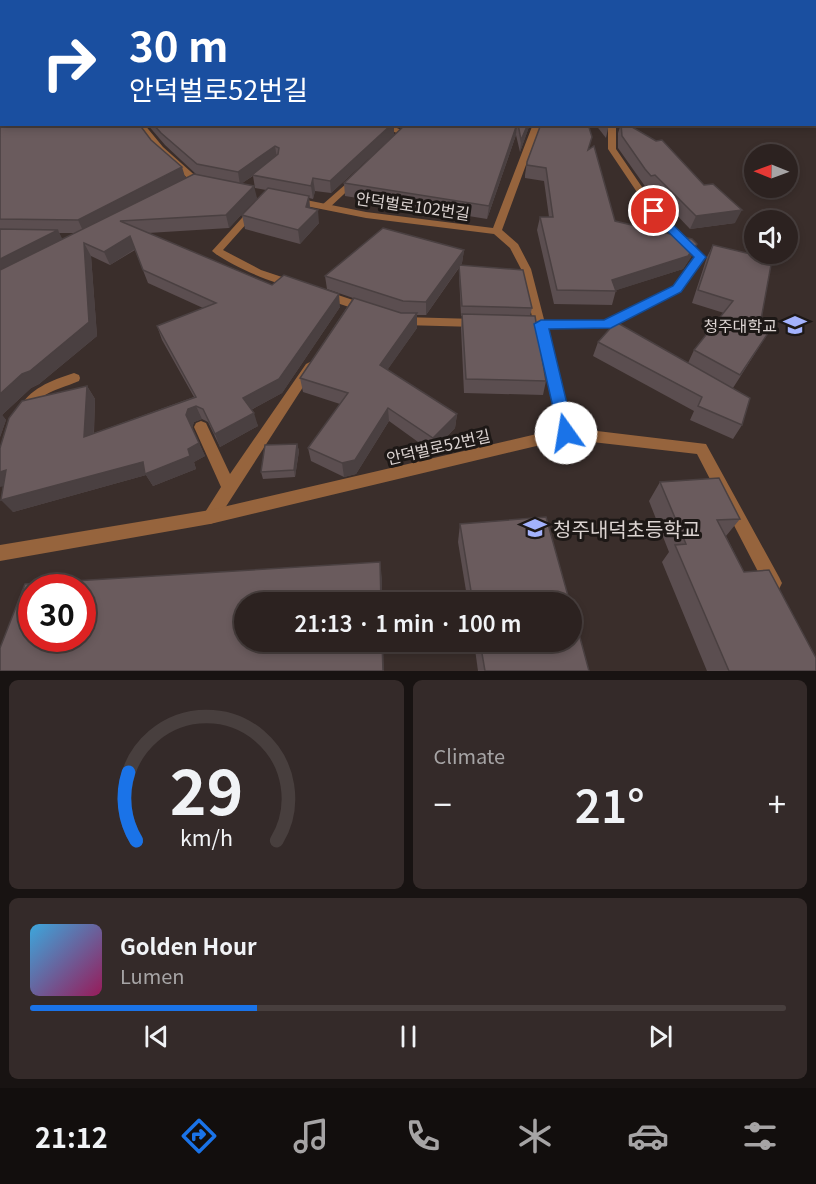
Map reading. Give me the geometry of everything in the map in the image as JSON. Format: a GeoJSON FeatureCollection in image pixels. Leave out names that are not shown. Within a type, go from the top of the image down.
{"type":"FeatureCollection","features":[{"type":"Feature","properties":{"kind":"street"},"geometry":{"type":"LineString","coordinates":[[142,126],[160,149],[196,181],[219,186]]}},
{"type":"Feature","properties":{"kind":"street"},"geometry":{"type":"LineString","coordinates":[[385,126],[404,133]]}},
{"type":"Feature","properties":{"kind":"street"},"geometry":{"type":"LineString","coordinates":[[396,140],[410,126]]}},
{"type":"Feature","properties":{"kind":"street"},"geometry":{"type":"LineString","coordinates":[[536,126],[497,231],[514,246],[526,269],[566,433]]}},
{"type":"Feature","properties":{"kind":"street"},"geometry":{"type":"LineString","coordinates":[[518,324],[611,328],[677,289],[700,257],[654,211],[612,149],[612,126]]}},
{"type":"Feature","properties":{"kind":"street","name":"안덕벌로102번길"},"geometry":{"type":"LineString","coordinates":[[325,207],[364,170]]}},
{"type":"Feature","properties":{"kind":"street"},"geometry":{"type":"LineString","coordinates":[[186,186],[196,181]]}},
{"type":"Feature","properties":{"kind":"street","name":"안덕벌로102번길"},"geometry":{"type":"LineString","coordinates":[[281,199],[497,231]]}},
{"type":"Feature","properties":{"kind":"street"},"geometry":{"type":"LineString","coordinates":[[260,204],[217,251],[257,272],[305,288],[349,308],[372,310]]}},
{"type":"Feature","properties":{"kind":"street"},"geometry":{"type":"LineString","coordinates":[[392,317],[402,321],[483,323]]}},
{"type":"Feature","properties":{"kind":"street"},"geometry":{"type":"LineString","coordinates":[[210,517],[320,352]]}},
{"type":"Feature","properties":{"kind":"street"},"geometry":{"type":"LineString","coordinates":[[18,419],[38,393],[74,378]]}},
{"type":"Feature","properties":{"kind":"street"},"geometry":{"type":"LineString","coordinates":[[201,427],[229,488]]}},
{"type":"Feature","properties":{"kind":"street","name":"안덕벌로52번길"},"geometry":{"type":"LineString","coordinates":[[0,553],[210,517],[566,433],[701,448],[783,602]]}},
{"type":"Feature","properties":{"kind":"building"},"geometry":{"type":"Polygon","coordinates":[[[0,126],[140,126],[151,140],[182,167],[78,220],[0,219],[0,126]]]}},
{"type":"Feature","properties":{"kind":"building"},"geometry":{"type":"Polygon","coordinates":[[[155,126],[390,126],[330,181],[313,178],[311,186],[252,175],[278,154],[279,148],[275,146],[238,172],[197,164],[155,126]]]}},
{"type":"Feature","properties":{"kind":"building"},"geometry":{"type":"Polygon","coordinates":[[[404,126],[516,126],[489,206],[344,183],[404,126]]]}},
{"type":"Feature","properties":{"kind":"building"},"geometry":{"type":"Polygon","coordinates":[[[518,126],[527,126],[521,140],[518,126]]]}},
{"type":"Feature","properties":{"kind":"building"},"geometry":{"type":"Polygon","coordinates":[[[540,126],[589,126],[592,137],[588,150],[594,146],[615,221],[692,239],[697,244],[688,256],[612,280],[616,291],[557,290],[540,217],[553,217],[546,168],[527,165],[540,126]]]}},
{"type":"Feature","properties":{"kind":"building"},"geometry":{"type":"Polygon","coordinates":[[[621,126],[630,126],[656,141],[662,140],[704,185],[713,184],[742,210],[696,216],[655,175],[651,176],[622,136],[621,126]]]}},
{"type":"Feature","properties":{"kind":"building"},"geometry":{"type":"Polygon","coordinates":[[[194,174],[254,186],[226,215],[120,221],[272,285],[284,275],[339,294],[279,379],[243,398],[254,413],[215,434],[203,409],[196,406],[188,409],[186,415],[199,443],[188,449],[190,456],[145,474],[143,462],[1,500],[6,470],[0,472],[0,448],[9,418],[22,401],[87,386],[84,437],[196,397],[157,326],[216,303],[143,270],[130,236],[104,252],[84,243],[89,322],[0,394],[0,270],[194,174]]]}},
{"type":"Feature","properties":{"kind":"building"},"geometry":{"type":"Polygon","coordinates":[[[268,188],[309,196],[306,207],[318,210],[298,230],[242,215],[268,188]]]}},
{"type":"Feature","properties":{"kind":"building"},"geometry":{"type":"Polygon","coordinates":[[[383,228],[464,250],[426,302],[403,301],[325,276],[383,228]]]}},
{"type":"Feature","properties":{"kind":"building"},"geometry":{"type":"Polygon","coordinates":[[[0,229],[58,230],[0,259],[0,229]]]}},
{"type":"Feature","properties":{"kind":"building"},"geometry":{"type":"Polygon","coordinates":[[[713,245],[744,252],[744,264],[771,264],[760,325],[770,330],[740,375],[694,350],[733,301],[698,290],[713,245]]]}},
{"type":"Feature","properties":{"kind":"building"},"geometry":{"type":"Polygon","coordinates":[[[459,265],[523,270],[532,308],[462,306],[459,265]]]}},
{"type":"Feature","properties":{"kind":"building"},"geometry":{"type":"Polygon","coordinates":[[[354,298],[401,313],[417,313],[380,365],[457,414],[433,438],[388,408],[355,460],[342,463],[308,448],[348,393],[300,378],[354,298]]]}},
{"type":"Feature","properties":{"kind":"building"},"geometry":{"type":"Polygon","coordinates":[[[462,314],[535,316],[546,381],[466,379],[462,314]]]}},
{"type":"Feature","properties":{"kind":"building"},"geometry":{"type":"Polygon","coordinates":[[[616,322],[750,398],[742,425],[698,406],[702,397],[598,342],[616,322]]]}},
{"type":"Feature","properties":{"kind":"building"},"geometry":{"type":"Polygon","coordinates":[[[297,444],[294,470],[261,472],[265,445],[297,444]]]}},
{"type":"Feature","properties":{"kind":"building"},"geometry":{"type":"Polygon","coordinates":[[[719,478],[740,519],[717,520],[744,572],[769,570],[816,658],[816,671],[729,671],[675,545],[686,544],[660,482],[719,478]]]}},
{"type":"Feature","properties":{"kind":"building"},"geometry":{"type":"Polygon","coordinates":[[[546,517],[567,592],[471,592],[460,524],[546,517]]]}},
{"type":"Feature","properties":{"kind":"building"},"geometry":{"type":"Polygon","coordinates":[[[380,562],[381,592],[234,592],[234,652],[382,652],[383,671],[0,671],[0,648],[18,602],[18,652],[96,652],[96,580],[380,562]]]}},
{"type":"Feature","properties":{"kind":"building"},"geometry":{"type":"Polygon","coordinates":[[[582,645],[589,671],[485,671],[482,652],[582,652],[582,645]]]}},
{"type":"Feature","properties":{"kind":"place","name":"청주대학교"},"geometry":{"type":"Point","coordinates":[795,325]}},
{"type":"Feature","properties":{"kind":"place","name":"청주내덕초등학교"},"geometry":{"type":"Point","coordinates":[535,528]}},
{"type":"Feature","properties":{"kind":"route"},"geometry":{"type":"LineString","coordinates":[[566,433],[541,324],[606,325],[677,289],[700,257],[654,211]]}}]}
